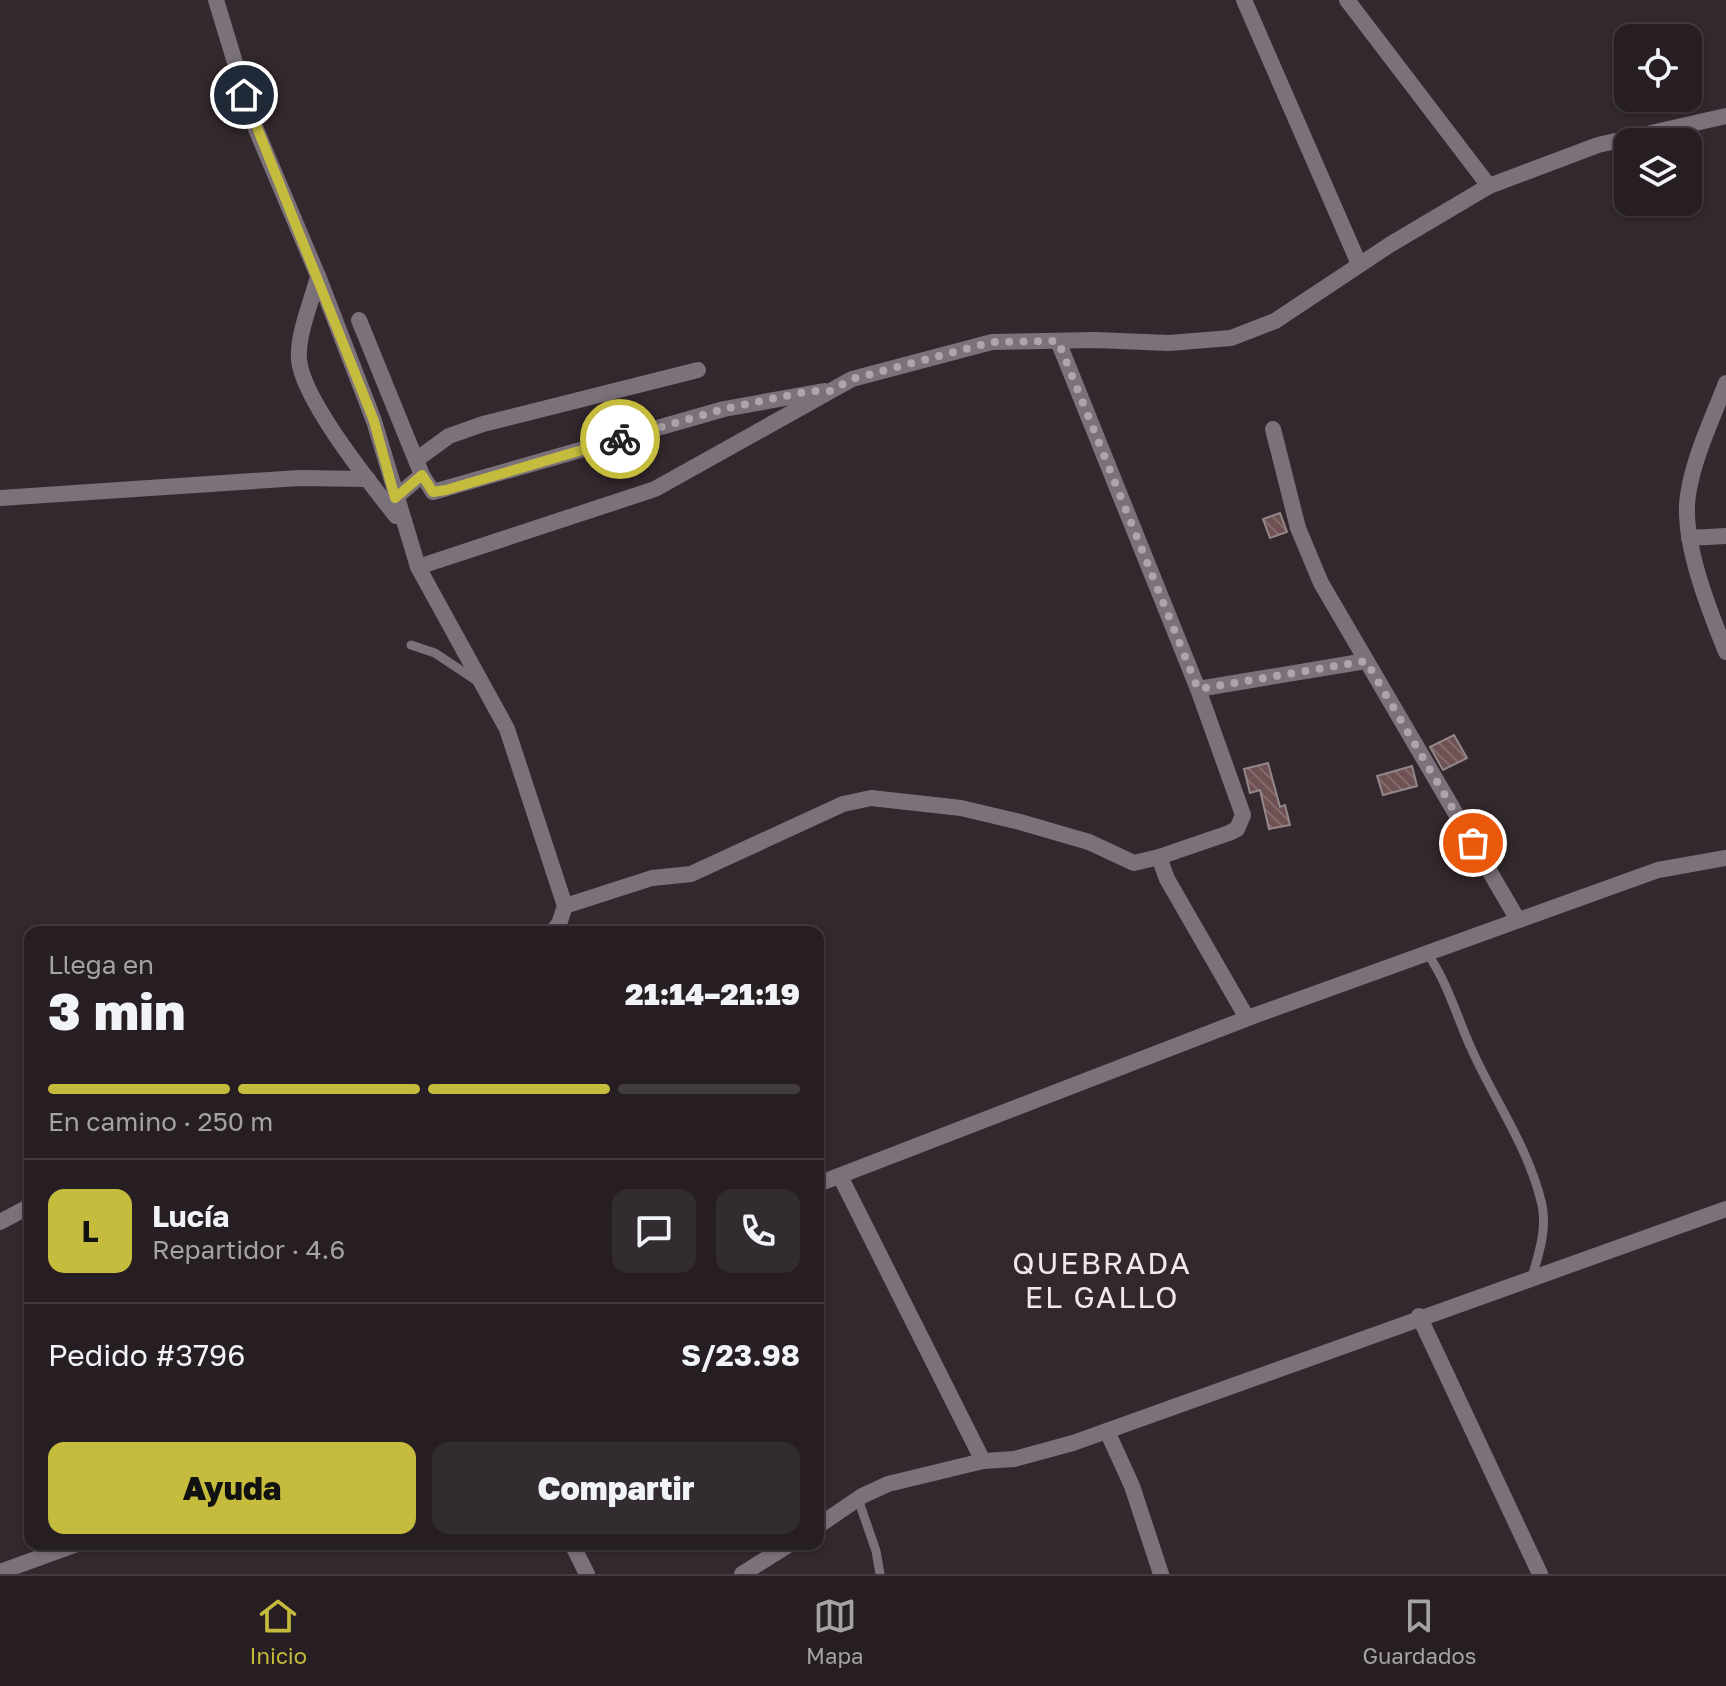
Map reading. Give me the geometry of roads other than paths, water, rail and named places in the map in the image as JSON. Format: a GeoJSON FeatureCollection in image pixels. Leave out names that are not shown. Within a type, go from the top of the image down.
{"type":"FeatureCollection","features":[{"type":"Feature","properties":{"kind":"street"},"geometry":{"type":"LineString","coordinates":[[216,0],[253,122],[318,276],[374,421],[402,523],[418,567],[507,729],[565,906],[557,926]]}},
{"type":"Feature","properties":{"kind":"street"},"geometry":{"type":"LineString","coordinates":[[1244,0],[1359,264]]}},
{"type":"Feature","properties":{"kind":"street"},"geometry":{"type":"LineString","coordinates":[[1347,0],[1489,186]]}},
{"type":"Feature","properties":{"kind":"street"},"geometry":{"type":"LineString","coordinates":[[418,567],[655,489],[852,379],[992,342],[1169,343],[1231,338],[1275,321],[1359,264],[1489,186],[1598,145],[1726,116]]}},
{"type":"Feature","properties":{"kind":"street"},"geometry":{"type":"LineString","coordinates":[[318,276],[300,344],[301,371],[325,417],[402,523]]}},
{"type":"Feature","properties":{"kind":"street"},"geometry":{"type":"LineString","coordinates":[[359,320],[419,468],[433,492],[724,409],[809,391],[830,391]]}},
{"type":"Feature","properties":{"kind":"street"},"geometry":{"type":"LineString","coordinates":[[565,906],[652,878],[691,874],[843,804],[871,798],[961,808],[1020,822],[1089,842],[1134,863],[1229,833],[1241,823],[1243,815],[1198,689],[1058,341]]}},
{"type":"Feature","properties":{"kind":"street"},"geometry":{"type":"LineString","coordinates":[[395,498],[449,436],[483,424],[698,370]]}},
{"type":"Feature","properties":{"kind":"street"},"geometry":{"type":"LineString","coordinates":[[1726,383],[1695,463],[1687,499],[1689,538],[1726,652]]}},
{"type":"Feature","properties":{"kind":"street"},"geometry":{"type":"LineString","coordinates":[[1273,429],[1298,528],[1310,557],[1366,661],[1518,920]]}},
{"type":"Feature","properties":{"kind":"street"},"geometry":{"type":"LineString","coordinates":[[0,498],[299,478],[368,479]]}},
{"type":"Feature","properties":{"kind":"street"},"geometry":{"type":"LineString","coordinates":[[1689,538],[1726,536]]}},
{"type":"Feature","properties":{"kind":"street"},"geometry":{"type":"LineString","coordinates":[[1198,689],[1366,661]]}},
{"type":"Feature","properties":{"kind":"street"},"geometry":{"type":"LineString","coordinates":[[1159,857],[1167,879],[1247,1018]]}},
{"type":"Feature","properties":{"kind":"street"},"geometry":{"type":"LineString","coordinates":[[824,1182],[1247,1018],[1518,920],[1658,870],[1726,858]]}},
{"type":"Feature","properties":{"kind":"street"},"geometry":{"type":"LineString","coordinates":[[840,1176],[983,1461]]}},
{"type":"Feature","properties":{"kind":"street"},"geometry":{"type":"LineString","coordinates":[[0,1222],[24,1209]]}},
{"type":"Feature","properties":{"kind":"street"},"geometry":{"type":"LineString","coordinates":[[824,1522],[888,1484],[983,1461],[1014,1459],[1107,1431],[1419,1316],[1726,1209]]}},
{"type":"Feature","properties":{"kind":"street"},"geometry":{"type":"LineString","coordinates":[[1419,1316],[1540,1574]]}},
{"type":"Feature","properties":{"kind":"street"},"geometry":{"type":"LineString","coordinates":[[1107,1431],[1132,1486],[1161,1574]]}},
{"type":"Feature","properties":{"kind":"street"},"geometry":{"type":"LineString","coordinates":[[0,1572],[60,1550]]}},
{"type":"Feature","properties":{"kind":"street"},"geometry":{"type":"LineString","coordinates":[[575,1550],[587,1574]]}},
{"type":"Feature","properties":{"kind":"street"},"geometry":{"type":"LineString","coordinates":[[742,1574],[780,1550]]}},
{"type":"Feature","properties":{"kind":"lane"},"geometry":{"type":"LineString","coordinates":[[411,645],[435,653],[480,683]]}},
{"type":"Feature","properties":{"kind":"lane"},"geometry":{"type":"LineString","coordinates":[[1427,953],[1443,976],[1471,1048],[1516,1135],[1542,1204],[1542,1244],[1532,1277]]}},
{"type":"Feature","properties":{"kind":"lane"},"geometry":{"type":"LineString","coordinates":[[858,1499],[880,1574]]}},
{"type":"Feature","properties":{"kind":"district","name":"QUEBRADA EL GALLO"},"geometry":{"type":"Point","coordinates":[1102,1280]}}]}
